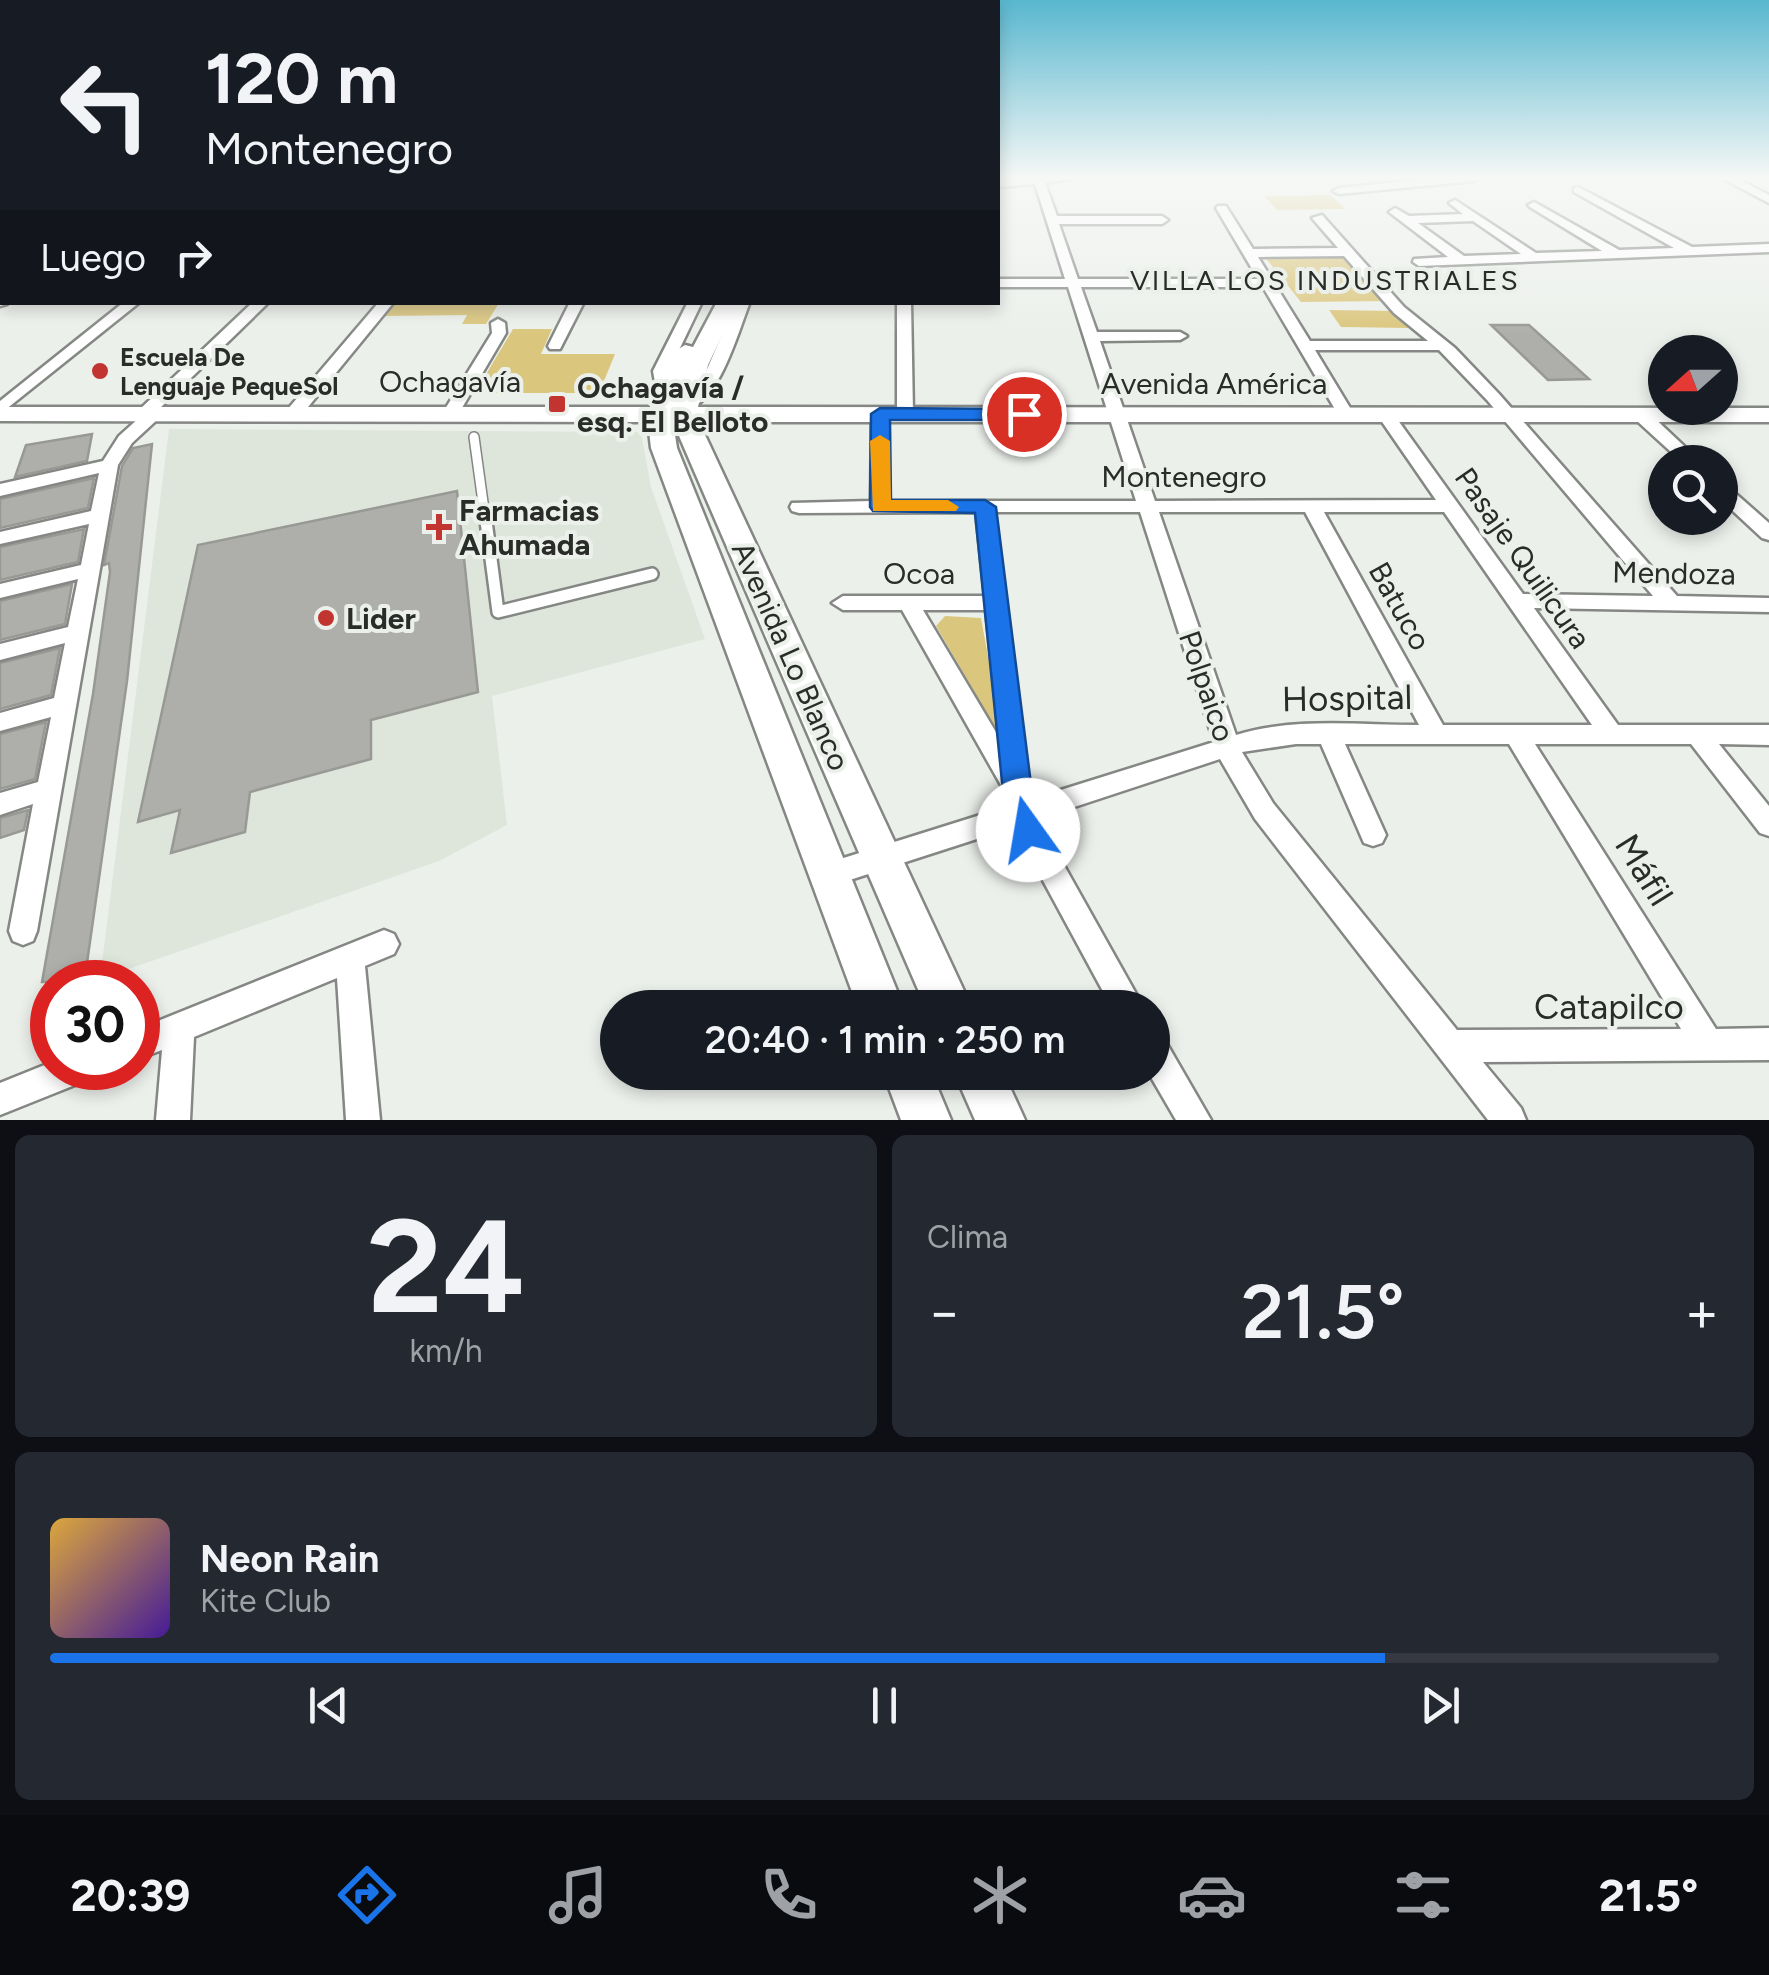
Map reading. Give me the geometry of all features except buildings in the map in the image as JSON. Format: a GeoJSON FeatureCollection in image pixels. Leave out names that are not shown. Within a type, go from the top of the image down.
{"type":"FeatureCollection","features":[{"type":"Feature","properties":{"kind":"main road"},"geometry":{"type":"LineString","coordinates":[[673,407],[709,305]]}},
{"type":"Feature","properties":{"kind":"main road"},"geometry":{"type":"LineString","coordinates":[[690,361],[726,305]]}},
{"type":"Feature","properties":{"kind":"main road","name":"Ochagavía"},"geometry":{"type":"LineString","coordinates":[[0,412],[450,414],[673,407]]}},
{"type":"Feature","properties":{"kind":"main road","name":"Avenida América"},"geometry":{"type":"LineString","coordinates":[[673,407],[893,414],[1769,416]]}},
{"type":"Feature","properties":{"kind":"main road","name":"Avenida Lo Blanco"},"geometry":{"type":"LineString","coordinates":[[673,407],[941,990]]}},
{"type":"Feature","properties":{"kind":"main road","name":"Avenida Lo Blanco"},"geometry":{"type":"LineString","coordinates":[[673,407],[668,461],[874,990]]}},
{"type":"Feature","properties":{"kind":"main road"},"geometry":{"type":"LineString","coordinates":[[914,1090],[926,1120]]}},
{"type":"Feature","properties":{"kind":"main road"},"geometry":{"type":"LineString","coordinates":[[986,1090],[1000,1120]]}},
{"type":"Feature","properties":{"kind":"street","name":"Polpaico"},"geometry":{"type":"LineString","coordinates":[[1055,230],[1226,745],[1264,812],[1509,1120]]}},
{"type":"Feature","properties":{"kind":"street"},"geometry":{"type":"LineString","coordinates":[[1236,230],[1347,416]]}},
{"type":"Feature","properties":{"kind":"street"},"geometry":{"type":"LineString","coordinates":[[1328,230],[1399,310],[1443,345],[1510,416],[1671,603]]}},
{"type":"Feature","properties":{"kind":"street"},"geometry":{"type":"LineString","coordinates":[[1420,230],[1459,259]]}},
{"type":"Feature","properties":{"kind":"street"},"geometry":{"type":"LineString","coordinates":[[1495,230],[1531,255]]}},
{"type":"Feature","properties":{"kind":"street"},"geometry":{"type":"LineString","coordinates":[[1577,230],[1620,256]]}},
{"type":"Feature","properties":{"kind":"street"},"geometry":{"type":"LineString","coordinates":[[1651,230],[1690,252]]}},
{"type":"Feature","properties":{"kind":"street"},"geometry":{"type":"LineString","coordinates":[[1420,262],[1769,248]]}},
{"type":"Feature","properties":{"kind":"street"},"geometry":{"type":"LineString","coordinates":[[1250,253],[1347,252]]}},
{"type":"Feature","properties":{"kind":"street"},"geometry":{"type":"LineString","coordinates":[[1000,283],[1268,283]]}},
{"type":"Feature","properties":{"kind":"street"},"geometry":{"type":"LineString","coordinates":[[0,412],[130,305]]}},
{"type":"Feature","properties":{"kind":"street"},"geometry":{"type":"LineString","coordinates":[[23,932],[108,466],[115,451],[149,414],[259,305]]}},
{"type":"Feature","properties":{"kind":"street"},"geometry":{"type":"LineString","coordinates":[[293,414],[384,305]]}},
{"type":"Feature","properties":{"kind":"street"},"geometry":{"type":"LineString","coordinates":[[555,346],[576,305]]}},
{"type":"Feature","properties":{"kind":"street"},"geometry":{"type":"LineString","coordinates":[[694,305],[661,371],[673,407],[706,390],[741,305]]}},
{"type":"Feature","properties":{"kind":"street"},"geometry":{"type":"LineString","coordinates":[[880,507],[904,305]]}},
{"type":"Feature","properties":{"kind":"street"},"geometry":{"type":"LineString","coordinates":[[450,414],[500,331],[498,324]]}},
{"type":"Feature","properties":{"kind":"street"},"geometry":{"type":"LineString","coordinates":[[1090,337],[1180,336]]}},
{"type":"Feature","properties":{"kind":"street"},"geometry":{"type":"LineString","coordinates":[[1306,346],[1443,345]]}},
{"type":"Feature","properties":{"kind":"street","name":"Pasaje Quilicura"},"geometry":{"type":"LineString","coordinates":[[1386,416],[1612,735]]}},
{"type":"Feature","properties":{"kind":"street"},"geometry":{"type":"LineString","coordinates":[[1642,416],[1674,445]]}},
{"type":"Feature","properties":{"kind":"street"},"geometry":{"type":"LineString","coordinates":[[0,490],[108,466]]}},
{"type":"Feature","properties":{"kind":"street","name":"Batuco"},"geometry":{"type":"LineString","coordinates":[[1311,506],[1436,734]]}},
{"type":"Feature","properties":{"kind":"street","name":"Montenegro"},"geometry":{"type":"LineString","coordinates":[[798,507],[1450,506]]}},
{"type":"Feature","properties":{"kind":"street"},"geometry":{"type":"LineString","coordinates":[[985,507],[1020,802],[1028,830],[1119,990]]}},
{"type":"Feature","properties":{"kind":"street"},"geometry":{"type":"LineString","coordinates":[[1739,507],[1769,507]]}},
{"type":"Feature","properties":{"kind":"street"},"geometry":{"type":"LineString","coordinates":[[1739,507],[1769,534]]}},
{"type":"Feature","properties":{"kind":"street"},"geometry":{"type":"LineString","coordinates":[[0,538],[100,515]]}},
{"type":"Feature","properties":{"kind":"street"},"geometry":{"type":"LineString","coordinates":[[0,590],[90,569]]}},
{"type":"Feature","properties":{"kind":"street","name":"Mendoza"},"geometry":{"type":"LineString","coordinates":[[1517,601],[1769,606]]}},
{"type":"Feature","properties":{"kind":"street"},"geometry":{"type":"LineString","coordinates":[[908,603],[1020,802]]}},
{"type":"Feature","properties":{"kind":"street","name":"Ocoa"},"geometry":{"type":"LineString","coordinates":[[843,604],[996,603]]}},
{"type":"Feature","properties":{"kind":"street"},"geometry":{"type":"LineString","coordinates":[[0,652],[78,632]]}},
{"type":"Feature","properties":{"kind":"street"},"geometry":{"type":"LineString","coordinates":[[0,722],[65,704]]}},
{"type":"Feature","properties":{"kind":"street"},"geometry":{"type":"LineString","coordinates":[[1329,734],[1373,836]]}},
{"type":"Feature","properties":{"kind":"street","name":"Hospital"},"geometry":{"type":"LineString","coordinates":[[828,876],[1020,802],[1226,745],[1279,735],[1769,735]]}},
{"type":"Feature","properties":{"kind":"street","name":"Máfil"},"geometry":{"type":"LineString","coordinates":[[1516,735],[1708,1044]]}},
{"type":"Feature","properties":{"kind":"street"},"geometry":{"type":"LineString","coordinates":[[1697,735],[1769,825]]}},
{"type":"Feature","properties":{"kind":"street"},"geometry":{"type":"LineString","coordinates":[[0,804],[49,789]]}},
{"type":"Feature","properties":{"kind":"street"},"geometry":{"type":"LineString","coordinates":[[160,1035],[384,944]]}},
{"type":"Feature","properties":{"kind":"street"},"geometry":{"type":"LineString","coordinates":[[350,958],[363,1120]]}},
{"type":"Feature","properties":{"kind":"street"},"geometry":{"type":"LineString","coordinates":[[173,1120],[179,1027]]}},
{"type":"Feature","properties":{"kind":"street","name":"Catapilco"},"geometry":{"type":"LineString","coordinates":[[1450,1046],[1769,1044]]}},
{"type":"Feature","properties":{"kind":"street"},"geometry":{"type":"LineString","coordinates":[[1170,1079],[1194,1120]]}},
{"type":"Feature","properties":{"kind":"street"},"geometry":{"type":"LineString","coordinates":[[0,1099],[30,1087]]}},
{"type":"Feature","properties":{"kind":"lane"},"geometry":{"type":"LineString","coordinates":[[474,437],[498,612],[652,574]]}},
{"type":"Feature","properties":{"kind":"shaded area"},"geometry":{"type":"Polygon","coordinates":[[[1346,255],[1389,301],[1301,302],[1264,256],[1346,255]]]}},
{"type":"Feature","properties":{"kind":"shaded area"},"geometry":{"type":"Polygon","coordinates":[[[393,305],[498,305],[486,324],[462,324],[467,315],[385,316],[393,305]]]}},
{"type":"Feature","properties":{"kind":"shaded area"},"geometry":{"type":"Polygon","coordinates":[[[1329,310],[1396,311],[1410,328],[1341,327],[1329,310]]]}},
{"type":"Feature","properties":{"kind":"shaded area"},"geometry":{"type":"Polygon","coordinates":[[[513,329],[552,329],[541,354],[615,354],[599,393],[475,393],[513,329]]]}},
{"type":"Feature","properties":{"kind":"shaded area"},"geometry":{"type":"Polygon","coordinates":[[[169,429],[641,432],[651,487],[705,639],[492,696],[507,825],[439,861],[155,960],[102,960],[169,429]]]}},
{"type":"Feature","properties":{"kind":"shaded area"},"geometry":{"type":"Polygon","coordinates":[[[945,616],[981,618],[1000,723],[995,727],[936,626],[945,616]]]}},
{"type":"Feature","properties":{"kind":"slow traffic"},"geometry":{"type":"LineString","coordinates":[[880,441],[880,507],[948,507]]}},
{"type":"Feature","properties":{"kind":"place","name":"Escuela De Lenguaje PequeSol"},"geometry":{"type":"Point","coordinates":[100,371]}},
{"type":"Feature","properties":{"kind":"place","name":"Ochagavía / esq. El Belloto"},"geometry":{"type":"Point","coordinates":[557,404]}},
{"type":"Feature","properties":{"kind":"place","name":"Farmacias Ahumada"},"geometry":{"type":"Point","coordinates":[439,527]}},
{"type":"Feature","properties":{"kind":"place","name":"Lider"},"geometry":{"type":"Point","coordinates":[326,618]}},
{"type":"Feature","properties":{"kind":"district","name":"VILLA LOS INDUSTRIALES"},"geometry":{"type":"Point","coordinates":[1325,280]}},
{"type":"Feature","properties":{"kind":"route"},"geometry":{"type":"LineString","coordinates":[[1024,414],[880,414],[880,507],[985,507],[1018,792],[1028,830]]}}]}
